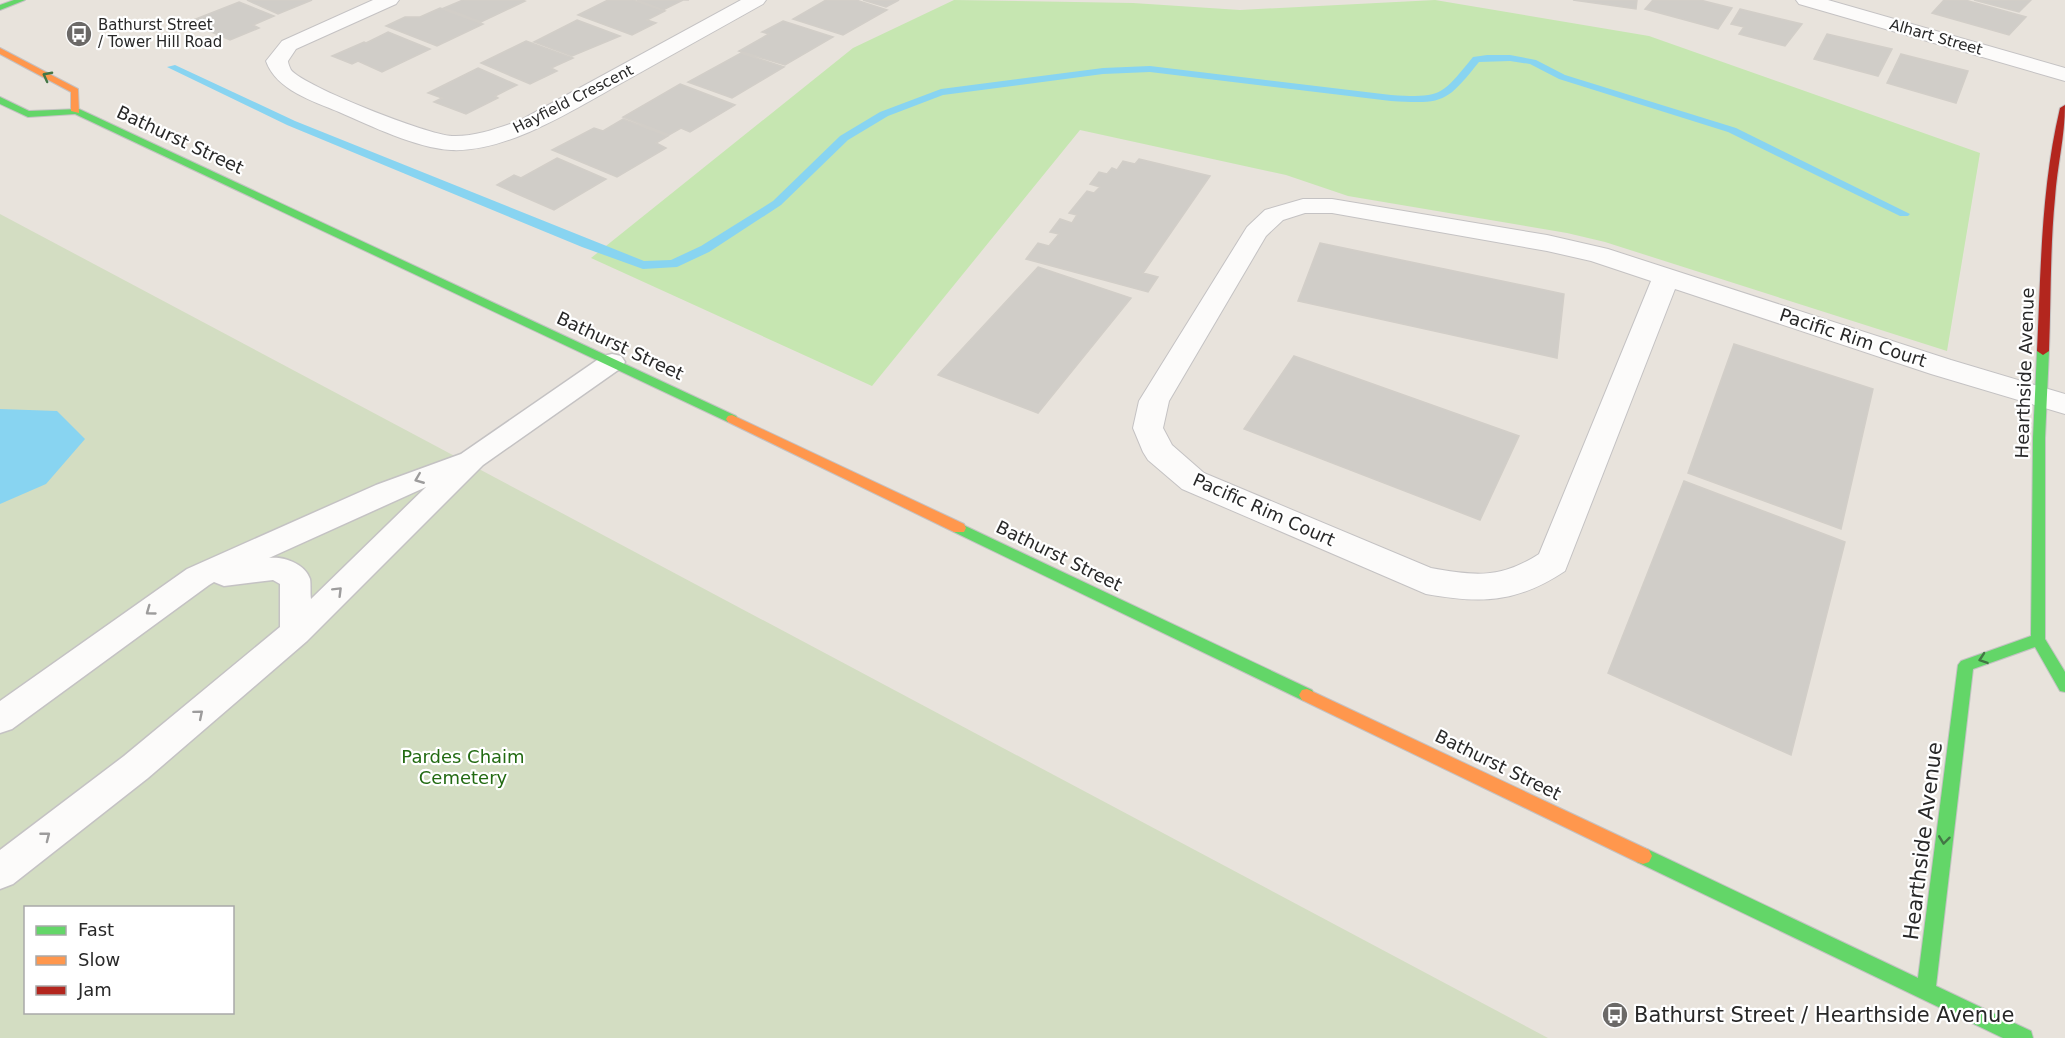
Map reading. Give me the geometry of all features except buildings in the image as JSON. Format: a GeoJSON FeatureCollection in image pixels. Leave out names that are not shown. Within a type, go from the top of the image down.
{"type":"FeatureCollection","features":[{"type":"Feature","properties":{"kind":"main road"},"geometry":{"type":"LineString","coordinates":[[0,8],[21,0]]}},
{"type":"Feature","properties":{"kind":"main road"},"geometry":{"type":"LineString","coordinates":[[0,51],[75,91],[76,111]]}},
{"type":"Feature","properties":{"kind":"main road","name":"Bathurst Street"},"geometry":{"type":"LineString","coordinates":[[0,100],[28,114],[76,111],[612,362],[2024,1038]]}},
{"type":"Feature","properties":{"kind":"main road","name":"Hearthside Avenue"},"geometry":{"type":"LineString","coordinates":[[1926,991],[1966,665],[2038,640],[2053,400],[2051,186],[2056,140],[2065,108]]}},
{"type":"Feature","properties":{"kind":"main road"},"geometry":{"type":"LineString","coordinates":[[2038,640],[2065,686]]}},
{"type":"Feature","properties":{"kind":"street","name":"Hayfield Crescent"},"geometry":{"type":"LineString","coordinates":[[389,0],[289,45],[277,61],[283,75],[315,92],[398,129],[449,144],[489,139],[527,126],[756,0]]}},
{"type":"Feature","properties":{"kind":"street","name":"Alhart Street"},"geometry":{"type":"LineString","coordinates":[[1806,0],[2065,75]]}},
{"type":"Feature","properties":{"kind":"street","name":"Pacific Rim Court"},"geometry":{"type":"LineString","coordinates":[[1666,277],[1553,562],[1532,577],[1503,587],[1462,588],[1426,581],[1193,481],[1159,452],[1148,428],[1154,401],[1256,232],[1274,215],[1303,206],[1332,206],[1547,243],[1599,255],[1941,367],[2053,400]]}},
{"type":"Feature","properties":{"kind":"lane"},"geometry":{"type":"LineString","coordinates":[[0,872],[136,767],[296,632],[473,458],[612,362]]}},
{"type":"Feature","properties":{"kind":"lane"},"geometry":{"type":"LineString","coordinates":[[0,719],[198,577],[386,492],[473,458]]}},
{"type":"Feature","properties":{"kind":"lane"},"geometry":{"type":"LineString","coordinates":[[198,577],[279,568],[295,579],[296,632]]}},
{"type":"Feature","properties":{"kind":"green space"},"geometry":{"type":"Polygon","coordinates":[[[954,0],[1133,3],[1240,10],[1435,0],[1649,36],[1980,153],[1947,351],[1605,242],[1567,233],[1348,196],[1286,175],[1080,130],[872,386],[591,258],[853,48],[954,0]]]}},
{"type":"Feature","properties":{"kind":"green space","name":"Pardes Chaim Cemetery"},"geometry":{"type":"Polygon","coordinates":[[[0,214],[1548,1038],[0,1038],[0,214]]]}},
{"type":"Feature","properties":{"kind":"water"},"geometry":{"type":"Polygon","coordinates":[[[0,409],[57,411],[85,439],[46,484],[0,504],[0,409]]]}},
{"type":"Feature","properties":{"kind":"waterway"},"geometry":{"type":"LineString","coordinates":[[172,67],[291,123],[586,244],[643,265],[673,264],[705,249],[777,203],[844,138],[884,114],[941,92],[1103,71],[1150,69],[1391,98],[1430,100],[1452,89],[1476,59],[1498,57],[1521,59],[1544,66],[1562,77],[1627,99],[1732,130],[1904,214]]}},
{"type":"Feature","properties":{"kind":"traffic: fast"},"geometry":{"type":"LineString","coordinates":[[0,8],[21,0]]}},
{"type":"Feature","properties":{"kind":"traffic: fast"},"geometry":{"type":"LineString","coordinates":[[0,100],[28,114],[76,111],[732,419]]}},
{"type":"Feature","properties":{"kind":"traffic: fast"},"geometry":{"type":"LineString","coordinates":[[2043,351],[2039,438],[2038,640],[2065,686]]}},
{"type":"Feature","properties":{"kind":"traffic: fast"},"geometry":{"type":"LineString","coordinates":[[959,528],[1307,695]]}},
{"type":"Feature","properties":{"kind":"traffic: fast"},"geometry":{"type":"LineString","coordinates":[[1926,991],[1966,665],[2038,640]]}},
{"type":"Feature","properties":{"kind":"traffic: fast"},"geometry":{"type":"LineString","coordinates":[[1643,856],[2024,1038]]}},
{"type":"Feature","properties":{"kind":"traffic: slow"},"geometry":{"type":"LineString","coordinates":[[0,51],[75,91],[76,111]]}},
{"type":"Feature","properties":{"kind":"traffic: slow"},"geometry":{"type":"LineString","coordinates":[[732,419],[959,528]]}},
{"type":"Feature","properties":{"kind":"traffic: slow"},"geometry":{"type":"LineString","coordinates":[[1307,695],[1643,856]]}},
{"type":"Feature","properties":{"kind":"traffic: jam"},"geometry":{"type":"LineString","coordinates":[[2043,351],[2049,198],[2065,108]]}},
{"type":"Feature","properties":{"kind":"place","name":"Bathurst Street / Tower Hill Road"},"geometry":{"type":"Point","coordinates":[79,34]}},
{"type":"Feature","properties":{"kind":"place","name":"Bathurst Street / Hearthside Avenue"},"geometry":{"type":"Point","coordinates":[1615,1015]}}]}
